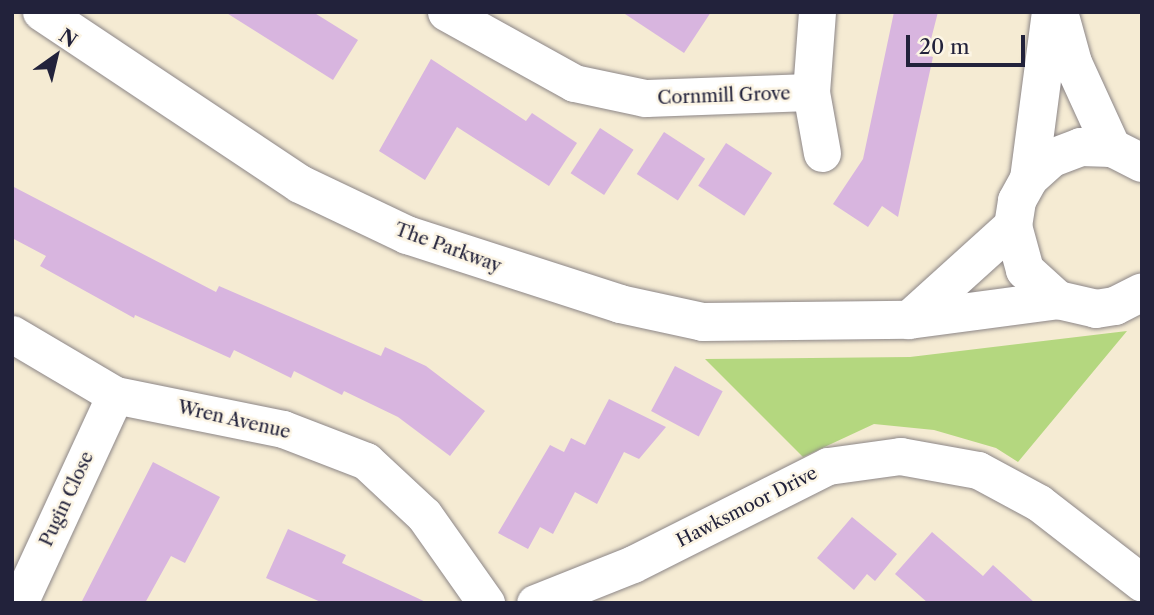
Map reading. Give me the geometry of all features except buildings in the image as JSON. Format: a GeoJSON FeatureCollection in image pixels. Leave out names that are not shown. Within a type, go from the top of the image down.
{"type":"FeatureCollection","features":[{"type":"Feature","properties":{"kind":"street","name":"The Parkway"},"geometry":{"type":"LineString","coordinates":[[42,12],[300,184],[407,236],[620,304],[703,321],[909,320],[1058,300]]}},
{"type":"Feature","properties":{"kind":"street","name":"Cornmill Grove"},"geometry":{"type":"LineString","coordinates":[[446,12],[574,83],[645,98],[811,92]]}},
{"type":"Feature","properties":{"kind":"street","name":"Cornmill Grove"},"geometry":{"type":"LineString","coordinates":[[817,12],[811,92],[822,153]]}},
{"type":"Feature","properties":{"kind":"street"},"geometry":{"type":"LineString","coordinates":[[1029,179],[1051,12]]}},
{"type":"Feature","properties":{"kind":"street"},"geometry":{"type":"LineString","coordinates":[[1059,12],[1073,63],[1127,156]]}},
{"type":"Feature","properties":{"kind":"street"},"geometry":{"type":"LineString","coordinates":[[1127,156],[1081,147],[1052,158],[1029,179],[1017,201],[1013,226],[1025,270],[1058,300],[1096,309],[1115,306],[1142,292]]}},
{"type":"Feature","properties":{"kind":"street"},"geometry":{"type":"LineString","coordinates":[[909,320],[1013,226]]}},
{"type":"Feature","properties":{"kind":"street","name":"Wren Avenue"},"geometry":{"type":"LineString","coordinates":[[12,334],[115,395],[283,429],[366,461],[424,515],[486,603]]}},
{"type":"Feature","properties":{"kind":"street","name":"Pugin Close"},"geometry":{"type":"LineString","coordinates":[[19,603],[115,395]]}},
{"type":"Feature","properties":{"kind":"street","name":"Hawksmoor Drive"},"geometry":{"type":"LineString","coordinates":[[535,603],[634,564],[828,466],[900,456],[978,470],[1039,503],[1142,583]]}},
{"type":"Feature","properties":{"kind":"green space"},"geometry":{"type":"Polygon","coordinates":[[[1127,331],[1018,462],[996,448],[934,430],[874,424],[803,457],[705,359],[910,357],[1127,331]]]}}]}
